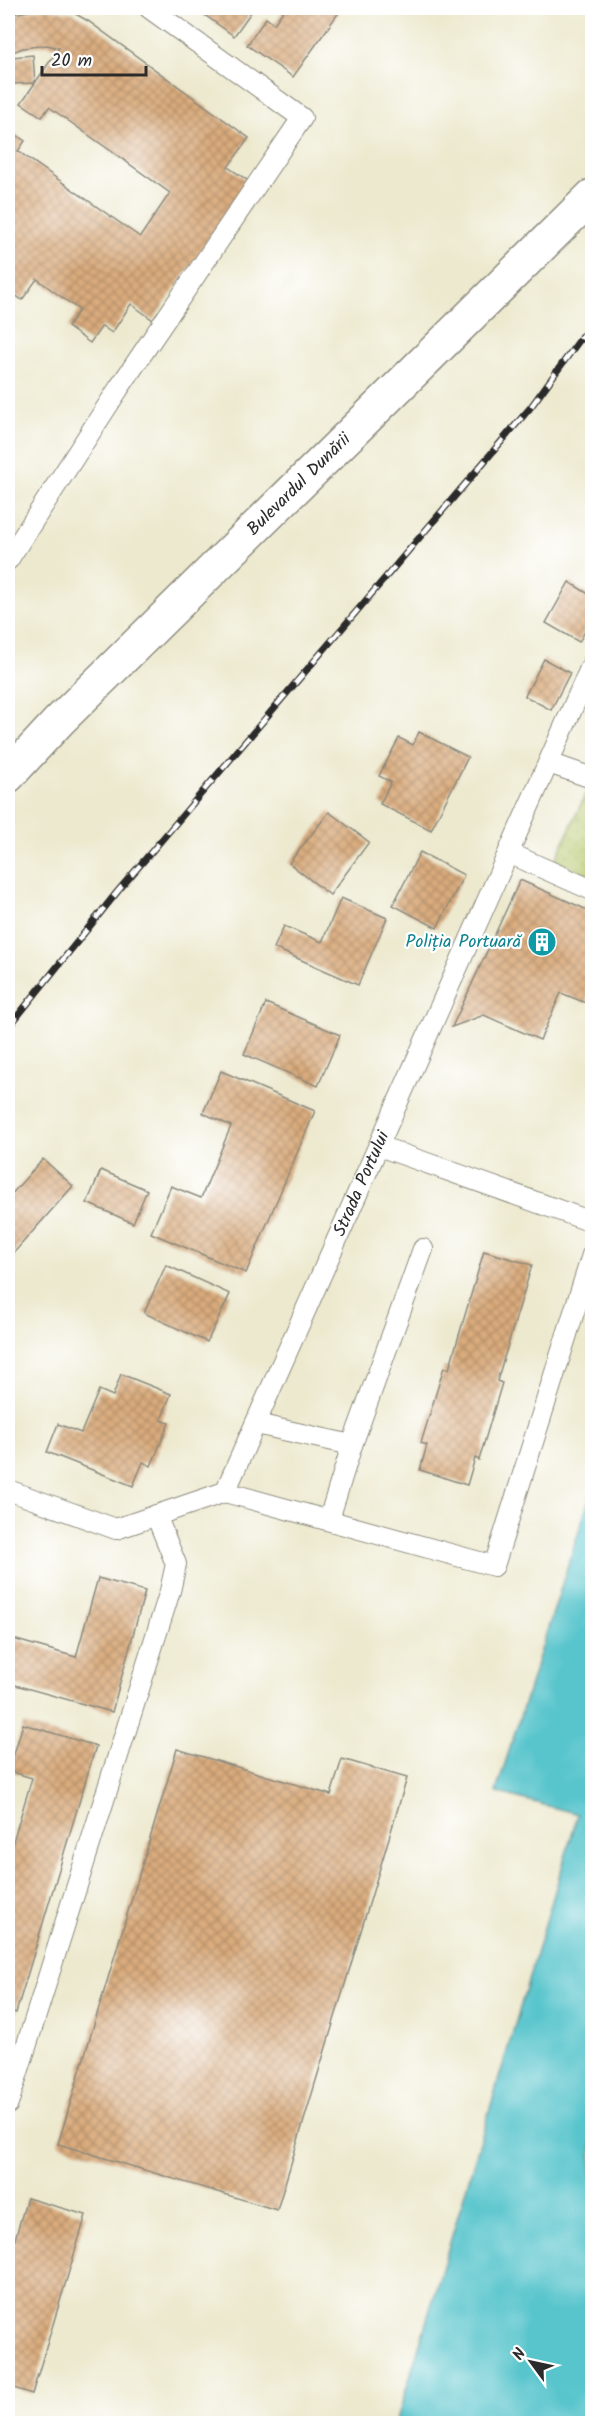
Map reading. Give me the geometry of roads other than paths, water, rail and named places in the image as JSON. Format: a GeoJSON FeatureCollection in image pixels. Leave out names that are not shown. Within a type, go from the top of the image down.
{"type":"FeatureCollection","features":[{"type":"Feature","properties":{"kind":"street","name":"Bulevardul Dunării"},"geometry":{"type":"LineString","coordinates":[[8,776],[59,721],[592,196]]}},
{"type":"Feature","properties":{"kind":"lane"},"geometry":{"type":"LineString","coordinates":[[8,560],[119,388],[302,118],[149,8]]}},
{"type":"Feature","properties":{"kind":"lane","name":"Strada Portului"},"geometry":{"type":"LineString","coordinates":[[225,1492],[592,664]]}},
{"type":"Feature","properties":{"kind":"lane"},"geometry":{"type":"LineString","coordinates":[[549,763],[592,778]]}},
{"type":"Feature","properties":{"kind":"lane"},"geometry":{"type":"LineString","coordinates":[[509,853],[592,890]]}},
{"type":"Feature","properties":{"kind":"lane"},"geometry":{"type":"LineString","coordinates":[[379,1146],[592,1222]]}},
{"type":"Feature","properties":{"kind":"lane"},"geometry":{"type":"LineString","coordinates":[[329,1519],[352,1445],[423,1249]]}},
{"type":"Feature","properties":{"kind":"lane"},"geometry":{"type":"LineString","coordinates":[[8,1490],[116,1529],[225,1492],[494,1566],[592,1255]]}},
{"type":"Feature","properties":{"kind":"lane"},"geometry":{"type":"LineString","coordinates":[[256,1424],[352,1445]]}},
{"type":"Feature","properties":{"kind":"lane"},"geometry":{"type":"LineString","coordinates":[[8,2104],[172,1582],[176,1564],[156,1515]]}},
{"type":"Feature","properties":{"kind":"water"},"geometry":{"type":"Polygon","coordinates":[[[592,1490],[592,2423],[396,2423],[578,1814],[496,1792],[592,1490]]]}},
{"type":"Feature","properties":{"kind":"railway"},"geometry":{"type":"LineString","coordinates":[[8,1028],[118,891],[530,408],[592,323]]}},
{"type":"Feature","properties":{"kind":"place","name":"Poliția Portuară"},"geometry":{"type":"Point","coordinates":[542,942]}}]}
